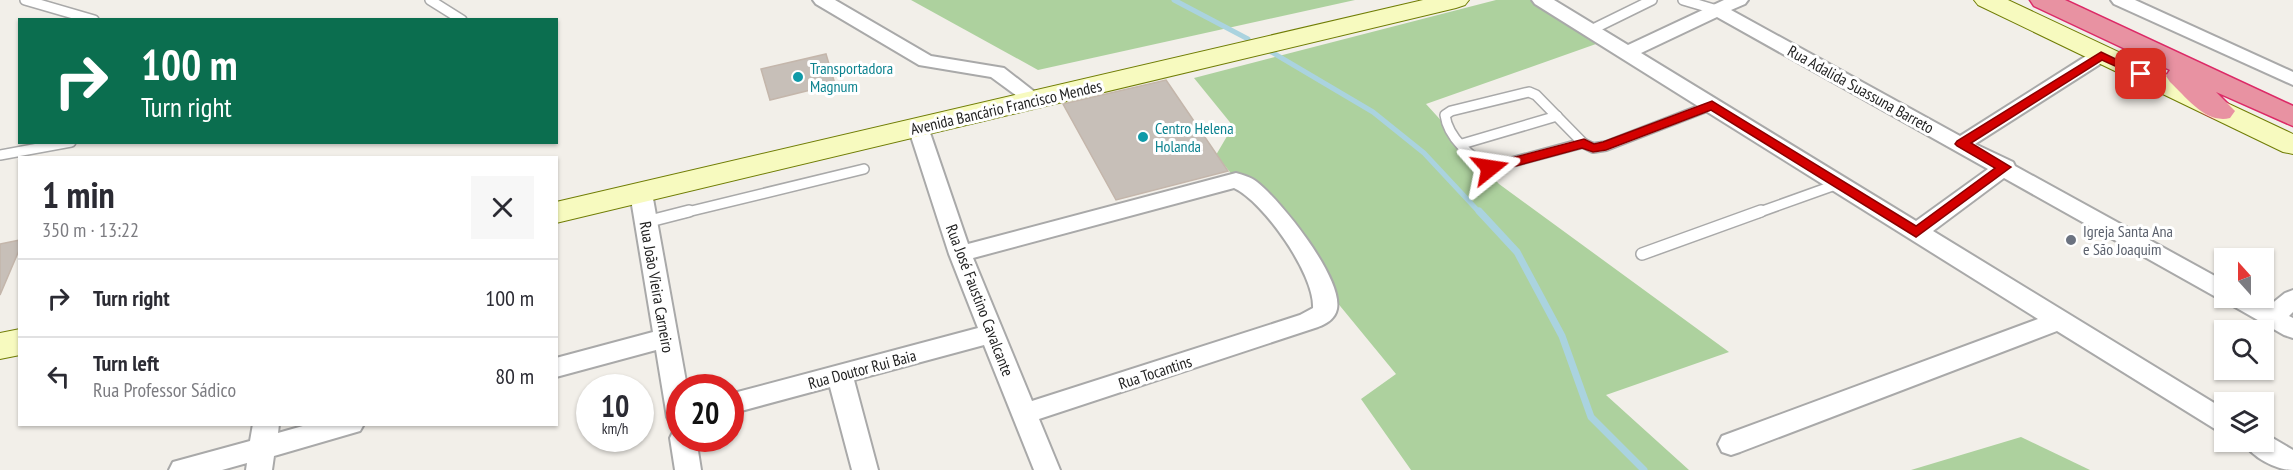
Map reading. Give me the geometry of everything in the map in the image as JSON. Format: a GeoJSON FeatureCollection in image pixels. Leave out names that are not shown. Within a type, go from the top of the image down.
{"type":"FeatureCollection","features":[{"type":"Feature","properties":{"kind":"highway"},"geometry":{"type":"LineString","coordinates":[[2043,0],[2293,117]]}},
{"type":"Feature","properties":{"kind":"highway"},"geometry":{"type":"LineString","coordinates":[[2074,0],[2293,101]]}},
{"type":"Feature","properties":{"kind":"highway"},"geometry":{"type":"LineString","coordinates":[[2144,47],[2220,111]]}},
{"type":"Feature","properties":{"kind":"street"},"geometry":{"type":"LineString","coordinates":[[822,0],[926,61],[997,72],[1035,100]]}},
{"type":"Feature","properties":{"kind":"street","name":"Avenida Bancário Francisco Mendes"},"geometry":{"type":"LineString","coordinates":[[558,213],[644,208],[918,127],[1455,0]]}},
{"type":"Feature","properties":{"kind":"street"},"geometry":{"type":"LineString","coordinates":[[1541,0],[2214,416]]}},
{"type":"Feature","properties":{"kind":"street"},"geometry":{"type":"LineString","coordinates":[[1628,52],[1739,0]]}},
{"type":"Feature","properties":{"kind":"street"},"geometry":{"type":"LineString","coordinates":[[1987,0],[2293,145]]}},
{"type":"Feature","properties":{"kind":"street"},"geometry":{"type":"LineString","coordinates":[[2120,0],[2293,79]]}},
{"type":"Feature","properties":{"kind":"street","name":"Rua Adalida Suassuna Barreto"},"geometry":{"type":"LineString","coordinates":[[1717,10],[2005,167],[2214,285]]}},
{"type":"Feature","properties":{"kind":"street"},"geometry":{"type":"LineString","coordinates":[[1961,144],[2101,55]]}},
{"type":"Feature","properties":{"kind":"street","name":"Rua José Faustino Cavalcante"},"geometry":{"type":"LineString","coordinates":[[918,127],[960,254],[1047,470]]}},
{"type":"Feature","properties":{"kind":"street"},"geometry":{"type":"LineString","coordinates":[[1916,232],[2005,167]]}},
{"type":"Feature","properties":{"kind":"street","name":"Rua Tocantins"},"geometry":{"type":"LineString","coordinates":[[960,254],[1184,192],[1230,181],[1241,181],[1250,186],[1283,223],[1315,269],[1326,307],[1323,314],[1285,331],[1024,413]]}},
{"type":"Feature","properties":{"kind":"street","name":"Rua João Vieira Carneiro"},"geometry":{"type":"LineString","coordinates":[[644,208],[672,374]]}},
{"type":"Feature","properties":{"kind":"street"},"geometry":{"type":"LineString","coordinates":[[2256,308],[2283,323],[2293,299]]}},
{"type":"Feature","properties":{"kind":"street"},"geometry":{"type":"LineString","coordinates":[[1731,444],[2061,320]]}},
{"type":"Feature","properties":{"kind":"street","name":"Rua Doutor Rui Baia"},"geometry":{"type":"LineString","coordinates":[[744,400],[993,333]]}},
{"type":"Feature","properties":{"kind":"street"},"geometry":{"type":"LineString","coordinates":[[558,367],[666,338]]}},
{"type":"Feature","properties":{"kind":"street"},"geometry":{"type":"LineString","coordinates":[[0,346],[18,342]]}},
{"type":"Feature","properties":{"kind":"street"},"geometry":{"type":"LineString","coordinates":[[840,375],[866,470]]}},
{"type":"Feature","properties":{"kind":"street"},"geometry":{"type":"LineString","coordinates":[[182,470],[344,426]]}},
{"type":"Feature","properties":{"kind":"street"},"geometry":{"type":"LineString","coordinates":[[685,452],[688,470]]}},
{"type":"Feature","properties":{"kind":"street"},"geometry":{"type":"LineString","coordinates":[[2274,452],[2293,464]]}},
{"type":"Feature","properties":{"kind":"lane"},"geometry":{"type":"LineString","coordinates":[[25,0],[87,18]]}},
{"type":"Feature","properties":{"kind":"lane"},"geometry":{"type":"LineString","coordinates":[[430,0],[459,18]]}},
{"type":"Feature","properties":{"kind":"lane"},"geometry":{"type":"LineString","coordinates":[[1591,30],[1652,0]]}},
{"type":"Feature","properties":{"kind":"lane","name":"Rua Adalida Suassuna Barreto"},"geometry":{"type":"LineString","coordinates":[[1683,0],[1717,10]]}},
{"type":"Feature","properties":{"kind":"lane"},"geometry":{"type":"LineString","coordinates":[[1584,143],[1490,168],[1482,164],[1449,131],[1444,121],[1445,115],[1451,111],[1528,92],[1536,95],[1584,143],[1593,148],[1606,146],[1712,105]]}},
{"type":"Feature","properties":{"kind":"lane"},"geometry":{"type":"LineString","coordinates":[[1462,144],[1557,116]]}},
{"type":"Feature","properties":{"kind":"lane"},"geometry":{"type":"LineString","coordinates":[[0,155],[59,144]]}},
{"type":"Feature","properties":{"kind":"lane"},"geometry":{"type":"LineString","coordinates":[[644,208],[864,169]]}},
{"type":"Feature","properties":{"kind":"lane"},"geometry":{"type":"LineString","coordinates":[[1641,254],[1838,184]]}},
{"type":"Feature","properties":{"kind":"green space"},"geometry":{"type":"Polygon","coordinates":[[[911,0],[1355,0],[1038,70],[911,0]]]}},
{"type":"Feature","properties":{"kind":"green space"},"geometry":{"type":"Polygon","coordinates":[[[1496,0],[1530,0],[1596,44],[1426,104],[1499,184],[1729,352],[1606,395],[1689,470],[1411,470],[1361,399],[1396,374],[1216,155],[1233,126],[1194,78],[1496,0]]]}},
{"type":"Feature","properties":{"kind":"green space"},"geometry":{"type":"Polygon","coordinates":[[[2021,437],[2090,470],[1911,470],[2021,437]]]}},
{"type":"Feature","properties":{"kind":"building","name":"Transportadora Magnum"},"geometry":{"type":"Polygon","coordinates":[[[826,54],[835,84],[770,100],[761,69],[826,54]]]}},
{"type":"Feature","properties":{"kind":"building","name":"Centro Helena Holanda"},"geometry":{"type":"Polygon","coordinates":[[[1166,80],[1228,171],[1116,200],[1063,104],[1166,80]]]}},
{"type":"Feature","properties":{"kind":"building"},"geometry":{"type":"Polygon","coordinates":[[[18,240],[18,253],[0,295],[0,244],[18,240]]]}},
{"type":"Feature","properties":{"kind":"waterway"},"geometry":{"type":"LineString","coordinates":[[1174,0],[1248,39]]}},
{"type":"Feature","properties":{"kind":"waterway"},"geometry":{"type":"LineString","coordinates":[[1268,50],[1373,112],[1424,153],[1480,213]]}},
{"type":"Feature","properties":{"kind":"waterway"},"geometry":{"type":"LineString","coordinates":[[1479,211],[1517,252],[1562,336],[1591,417],[1644,470]]}},
{"type":"Feature","properties":{"kind":"place","name":"Transportadora Magnum"},"geometry":{"type":"Point","coordinates":[798,77]}},
{"type":"Feature","properties":{"kind":"place","name":"Centro Helena Holanda"},"geometry":{"type":"Point","coordinates":[1143,137]}},
{"type":"Feature","properties":{"kind":"place","name":"Igreja Santa Ana e São Joaquim"},"geometry":{"type":"Point","coordinates":[2071,240]}},
{"type":"Feature","properties":{"kind":"route"},"geometry":{"type":"LineString","coordinates":[[1490,168],[1584,143],[1593,148],[1606,146],[1712,105],[1916,232],[2005,167],[1961,144],[2101,55],[2141,74]]}}]}
